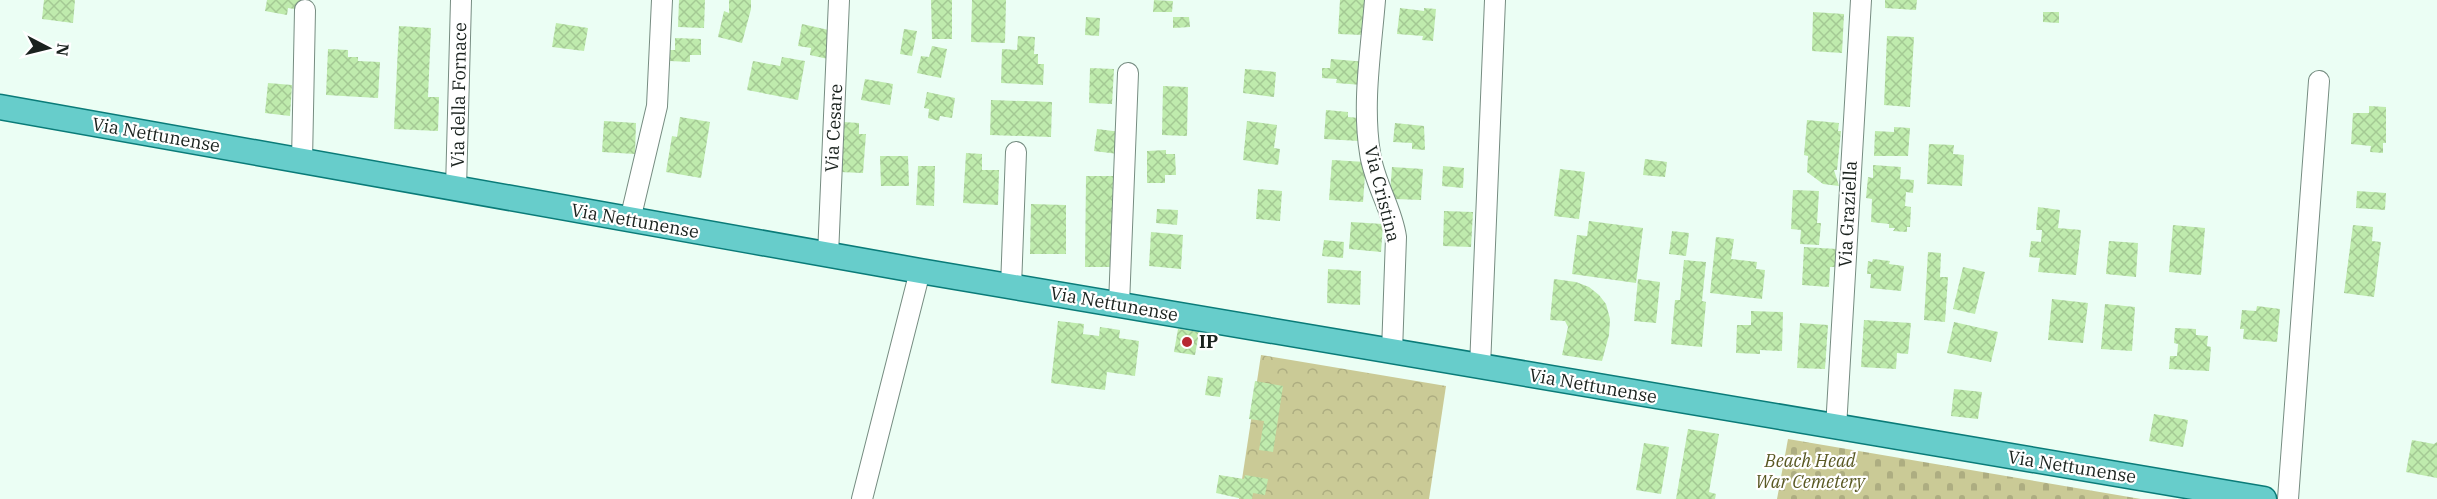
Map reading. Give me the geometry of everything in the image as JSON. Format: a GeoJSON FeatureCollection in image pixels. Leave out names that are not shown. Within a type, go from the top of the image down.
{"type":"FeatureCollection","features":[{"type":"Feature","properties":{"kind":"main road","name":"Via Nettunense"},"geometry":{"type":"LineString","coordinates":[[0,107],[920,272],[2264,499]]}},
{"type":"Feature","properties":{"kind":"street","name":"Via della Fornace"},"geometry":{"type":"LineString","coordinates":[[456,189],[461,0]]}},
{"type":"Feature","properties":{"kind":"street"},"geometry":{"type":"LineString","coordinates":[[630,220],[657,106],[662,0]]}},
{"type":"Feature","properties":{"kind":"street","name":"Via Cesare"},"geometry":{"type":"LineString","coordinates":[[828,255],[839,0]]}},
{"type":"Feature","properties":{"kind":"street","name":"Via Cristina"},"geometry":{"type":"LineString","coordinates":[[1375,0],[1367,125],[1376,180],[1393,220],[1396,237],[1392,352]]}},
{"type":"Feature","properties":{"kind":"street"},"geometry":{"type":"LineString","coordinates":[[1480,367],[1495,0]]}},
{"type":"Feature","properties":{"kind":"street","name":"Via Graziella"},"geometry":{"type":"LineString","coordinates":[[1836,428],[1861,0]]}},
{"type":"Feature","properties":{"kind":"street"},"geometry":{"type":"LineString","coordinates":[[302,161],[305,10]]}},
{"type":"Feature","properties":{"kind":"street"},"geometry":{"type":"LineString","coordinates":[[1119,305],[1128,73]]}},
{"type":"Feature","properties":{"kind":"street"},"geometry":{"type":"LineString","coordinates":[[2289,499],[2319,81]]}},
{"type":"Feature","properties":{"kind":"street"},"geometry":{"type":"LineString","coordinates":[[1011,287],[1016,152]]}},
{"type":"Feature","properties":{"kind":"street"},"geometry":{"type":"LineString","coordinates":[[862,499],[920,272]]}},
{"type":"Feature","properties":{"kind":"green space"},"geometry":{"type":"Polygon","coordinates":[[[1261,355],[1446,386],[1429,499],[1239,499],[1261,355]]]}},
{"type":"Feature","properties":{"kind":"green space","name":"Beach Head War Cemetery"},"geometry":{"type":"Polygon","coordinates":[[[1788,439],[2141,499],[1777,499],[1788,439]]]}},
{"type":"Feature","properties":{"kind":"building"},"geometry":{"type":"Polygon","coordinates":[[[44,0],[75,0],[73,23],[42,19],[44,0]]]}},
{"type":"Feature","properties":{"kind":"building"},"geometry":{"type":"Polygon","coordinates":[[[267,0],[302,0],[301,10],[288,8],[287,15],[265,11],[267,0]]]}},
{"type":"Feature","properties":{"kind":"building"},"geometry":{"type":"Polygon","coordinates":[[[679,0],[705,0],[704,28],[678,27],[679,0]]]}},
{"type":"Feature","properties":{"kind":"building"},"geometry":{"type":"Polygon","coordinates":[[[729,0],[751,0],[751,9],[742,43],[718,37],[724,11],[729,13],[729,0]]]}},
{"type":"Feature","properties":{"kind":"building"},"geometry":{"type":"Polygon","coordinates":[[[931,0],[952,0],[952,39],[932,39],[931,0]]]}},
{"type":"Feature","properties":{"kind":"building"},"geometry":{"type":"Polygon","coordinates":[[[972,0],[1006,0],[1005,43],[971,42],[972,0]]]}},
{"type":"Feature","properties":{"kind":"building"},"geometry":{"type":"Polygon","coordinates":[[[1154,0],[1173,1],[1172,12],[1153,12],[1154,0]]]}},
{"type":"Feature","properties":{"kind":"building"},"geometry":{"type":"Polygon","coordinates":[[[1340,0],[1364,0],[1363,35],[1338,34],[1340,0]]]}},
{"type":"Feature","properties":{"kind":"building"},"geometry":{"type":"Polygon","coordinates":[[[1885,0],[1917,0],[1916,10],[1885,8],[1885,0]]]}},
{"type":"Feature","properties":{"kind":"building"},"geometry":{"type":"Polygon","coordinates":[[[1400,8],[1424,11],[1424,8],[1436,9],[1433,41],[1422,40],[1423,36],[1397,34],[1400,8]]]}},
{"type":"Feature","properties":{"kind":"building"},"geometry":{"type":"Polygon","coordinates":[[[1813,12],[1844,14],[1842,53],[1812,51],[1813,12]]]}},
{"type":"Feature","properties":{"kind":"building"},"geometry":{"type":"Polygon","coordinates":[[[2043,12],[2059,12],[2059,23],[2043,22],[2043,12]]]}},
{"type":"Feature","properties":{"kind":"building"},"geometry":{"type":"Polygon","coordinates":[[[1086,17],[1100,18],[1099,36],[1085,35],[1086,17]]]}},
{"type":"Feature","properties":{"kind":"building"},"geometry":{"type":"Polygon","coordinates":[[[1173,17],[1189,17],[1190,27],[1173,28],[1173,17]]]}},
{"type":"Feature","properties":{"kind":"building"},"geometry":{"type":"Polygon","coordinates":[[[556,23],[588,28],[584,51],[552,47],[556,23]]]}},
{"type":"Feature","properties":{"kind":"building"},"geometry":{"type":"Polygon","coordinates":[[[802,24],[833,31],[828,59],[810,55],[811,48],[798,46],[802,24]]]}},
{"type":"Feature","properties":{"kind":"building"},"geometry":{"type":"Polygon","coordinates":[[[399,26],[431,28],[428,97],[439,97],[438,131],[394,129],[399,26]]]}},
{"type":"Feature","properties":{"kind":"building"},"geometry":{"type":"Polygon","coordinates":[[[904,29],[917,31],[912,56],[900,54],[904,29]]]}},
{"type":"Feature","properties":{"kind":"building"},"geometry":{"type":"Polygon","coordinates":[[[1018,36],[1035,37],[1034,54],[1038,54],[1038,64],[1044,64],[1043,85],[1001,83],[1002,49],[1017,50],[1018,36]]]}},
{"type":"Feature","properties":{"kind":"building"},"geometry":{"type":"Polygon","coordinates":[[[1887,36],[1914,37],[1910,107],[1884,105],[1887,36]]]}},
{"type":"Feature","properties":{"kind":"building"},"geometry":{"type":"Polygon","coordinates":[[[675,38],[701,39],[701,55],[690,55],[690,62],[670,61],[670,50],[675,50],[675,38]]]}},
{"type":"Feature","properties":{"kind":"building"},"geometry":{"type":"Polygon","coordinates":[[[932,46],[947,49],[941,78],[917,73],[921,56],[929,57],[932,46]]]}},
{"type":"Feature","properties":{"kind":"building"},"geometry":{"type":"Polygon","coordinates":[[[328,49],[348,50],[348,57],[358,57],[358,61],[380,62],[378,98],[326,95],[328,49]]]}},
{"type":"Feature","properties":{"kind":"building"},"geometry":{"type":"Polygon","coordinates":[[[782,57],[805,61],[798,100],[747,90],[753,61],[780,66],[782,57]]]}},
{"type":"Feature","properties":{"kind":"building"},"geometry":{"type":"Polygon","coordinates":[[[1331,59],[1367,62],[1362,85],[1336,83],[1337,79],[1322,78],[1322,68],[1330,68],[1331,59]]]}},
{"type":"Feature","properties":{"kind":"building"},"geometry":{"type":"Polygon","coordinates":[[[1090,68],[1114,69],[1112,104],[1089,103],[1090,68]]]}},
{"type":"Feature","properties":{"kind":"building"},"geometry":{"type":"Polygon","coordinates":[[[1245,69],[1276,72],[1274,97],[1243,93],[1245,69]]]}},
{"type":"Feature","properties":{"kind":"building"},"geometry":{"type":"Polygon","coordinates":[[[865,79],[893,84],[890,105],[861,100],[865,79]]]}},
{"type":"Feature","properties":{"kind":"building"},"geometry":{"type":"Polygon","coordinates":[[[268,83],[292,85],[290,116],[265,113],[268,83]]]}},
{"type":"Feature","properties":{"kind":"building"},"geometry":{"type":"Polygon","coordinates":[[[1163,86],[1188,87],[1187,136],[1162,135],[1163,86]]]}},
{"type":"Feature","properties":{"kind":"building"},"geometry":{"type":"Polygon","coordinates":[[[927,92],[955,98],[952,118],[940,116],[939,121],[928,118],[929,109],[924,108],[927,92]]]}},
{"type":"Feature","properties":{"kind":"building"},"geometry":{"type":"Polygon","coordinates":[[[991,100],[1052,102],[1051,137],[990,135],[991,100]]]}},
{"type":"Feature","properties":{"kind":"building"},"geometry":{"type":"Polygon","coordinates":[[[2369,106],[2386,107],[2386,143],[2383,143],[2383,153],[2370,152],[2371,146],[2351,144],[2353,113],[2369,113],[2369,106]]]}},
{"type":"Feature","properties":{"kind":"building"},"geometry":{"type":"Polygon","coordinates":[[[1326,110],[1348,112],[1348,117],[1360,118],[1359,141],[1324,139],[1326,110]]]}},
{"type":"Feature","properties":{"kind":"building"},"geometry":{"type":"Polygon","coordinates":[[[680,117],[710,122],[701,178],[666,172],[672,136],[677,137],[680,117]]]}},
{"type":"Feature","properties":{"kind":"building"},"geometry":{"type":"Polygon","coordinates":[[[1807,120],[1839,123],[1838,131],[1841,131],[1837,170],[1834,170],[1839,186],[1823,184],[1807,172],[1808,156],[1804,155],[1807,120]]]}},
{"type":"Feature","properties":{"kind":"building"},"geometry":{"type":"Polygon","coordinates":[[[604,121],[636,123],[635,154],[602,152],[604,121]]]}},
{"type":"Feature","properties":{"kind":"building"},"geometry":{"type":"Polygon","coordinates":[[[1247,121],[1277,125],[1274,148],[1280,149],[1278,165],[1243,160],[1247,121]]]}},
{"type":"Feature","properties":{"kind":"building"},"geometry":{"type":"Polygon","coordinates":[[[843,122],[859,123],[859,134],[866,134],[863,173],[840,172],[843,122]]]}},
{"type":"Feature","properties":{"kind":"building"},"geometry":{"type":"Polygon","coordinates":[[[1395,123],[1424,126],[1425,150],[1412,149],[1412,143],[1393,142],[1395,123]]]}},
{"type":"Feature","properties":{"kind":"building"},"geometry":{"type":"Polygon","coordinates":[[[1894,127],[1910,128],[1908,156],[1874,156],[1875,131],[1894,132],[1894,127]]]}},
{"type":"Feature","properties":{"kind":"building"},"geometry":{"type":"Polygon","coordinates":[[[1097,129],[1121,132],[1118,154],[1094,151],[1097,129]]]}},
{"type":"Feature","properties":{"kind":"building"},"geometry":{"type":"Polygon","coordinates":[[[1929,144],[1954,145],[1953,154],[1964,155],[1962,186],[1927,184],[1929,144]]]}},
{"type":"Feature","properties":{"kind":"building"},"geometry":{"type":"Polygon","coordinates":[[[1166,150],[1166,154],[1175,154],[1176,175],[1165,175],[1165,183],[1147,183],[1147,151],[1166,150]]]}},
{"type":"Feature","properties":{"kind":"building"},"geometry":{"type":"Polygon","coordinates":[[[966,153],[982,154],[982,170],[999,170],[998,205],[963,203],[966,153]]]}},
{"type":"Feature","properties":{"kind":"building"},"geometry":{"type":"Polygon","coordinates":[[[880,156],[908,156],[909,186],[881,186],[880,156]]]}},
{"type":"Feature","properties":{"kind":"building"},"geometry":{"type":"Polygon","coordinates":[[[1645,159],[1667,162],[1665,177],[1643,175],[1645,159]]]}},
{"type":"Feature","properties":{"kind":"building"},"geometry":{"type":"Polygon","coordinates":[[[1332,160],[1366,162],[1363,202],[1329,200],[1332,160]]]}},
{"type":"Feature","properties":{"kind":"building"},"geometry":{"type":"Polygon","coordinates":[[[1873,165],[1901,167],[1900,179],[1914,180],[1913,193],[1906,192],[1905,206],[1911,207],[1910,227],[1907,227],[1907,232],[1893,231],[1895,228],[1889,228],[1889,224],[1871,222],[1872,199],[1866,198],[1868,177],[1873,178],[1873,165]]]}},
{"type":"Feature","properties":{"kind":"building"},"geometry":{"type":"Polygon","coordinates":[[[918,166],[935,166],[934,206],[916,205],[918,166]]]}},
{"type":"Feature","properties":{"kind":"building"},"geometry":{"type":"Polygon","coordinates":[[[1443,166],[1464,168],[1463,188],[1442,186],[1443,166]]]}},
{"type":"Feature","properties":{"kind":"building"},"geometry":{"type":"Polygon","coordinates":[[[1392,167],[1423,169],[1421,200],[1395,199],[1390,193],[1392,167]]]}},
{"type":"Feature","properties":{"kind":"building"},"geometry":{"type":"Polygon","coordinates":[[[1560,169],[1585,172],[1579,219],[1554,216],[1560,169]]]}},
{"type":"Feature","properties":{"kind":"building"},"geometry":{"type":"Polygon","coordinates":[[[1086,176],[1113,176],[1112,267],[1085,267],[1086,176]]]}},
{"type":"Feature","properties":{"kind":"building"},"geometry":{"type":"Polygon","coordinates":[[[1258,189],[1282,191],[1280,221],[1256,219],[1258,189]]]}},
{"type":"Feature","properties":{"kind":"building"},"geometry":{"type":"Polygon","coordinates":[[[1793,190],[1819,191],[1817,223],[1821,223],[1819,245],[1800,244],[1801,230],[1791,229],[1793,190]]]}},
{"type":"Feature","properties":{"kind":"building"},"geometry":{"type":"Polygon","coordinates":[[[2357,191],[2386,193],[2385,210],[2356,208],[2357,191]]]}},
{"type":"Feature","properties":{"kind":"building"},"geometry":{"type":"Polygon","coordinates":[[[1031,204],[1066,205],[1066,254],[1030,254],[1031,204]]]}},
{"type":"Feature","properties":{"kind":"building"},"geometry":{"type":"Polygon","coordinates":[[[2038,207],[2060,210],[2058,228],[2081,230],[2076,275],[2038,272],[2040,258],[2029,257],[2031,241],[2041,242],[2042,230],[2036,230],[2038,207]]]}},
{"type":"Feature","properties":{"kind":"building"},"geometry":{"type":"Polygon","coordinates":[[[1157,209],[1178,210],[1177,225],[1156,223],[1157,209]]]}},
{"type":"Feature","properties":{"kind":"building"},"geometry":{"type":"Polygon","coordinates":[[[1444,211],[1473,212],[1471,247],[1443,246],[1444,211]]]}},
{"type":"Feature","properties":{"kind":"building"},"geometry":{"type":"Polygon","coordinates":[[[1589,221],[1643,228],[1636,283],[1572,274],[1577,235],[1587,236],[1589,221]]]}},
{"type":"Feature","properties":{"kind":"building"},"geometry":{"type":"Polygon","coordinates":[[[1351,222],[1383,224],[1381,252],[1349,249],[1351,222]]]}},
{"type":"Feature","properties":{"kind":"building"},"geometry":{"type":"Polygon","coordinates":[[[2173,225],[2205,228],[2201,275],[2169,272],[2173,225]]]}},
{"type":"Feature","properties":{"kind":"building"},"geometry":{"type":"Polygon","coordinates":[[[2353,225],[2373,227],[2372,241],[2381,242],[2374,297],[2344,293],[2353,225]]]}},
{"type":"Feature","properties":{"kind":"building"},"geometry":{"type":"Polygon","coordinates":[[[1672,231],[1689,233],[1686,256],[1669,254],[1672,231]]]}},
{"type":"Feature","properties":{"kind":"building"},"geometry":{"type":"Polygon","coordinates":[[[1151,232],[1183,235],[1181,269],[1149,266],[1151,232]]]}},
{"type":"Feature","properties":{"kind":"building"},"geometry":{"type":"Polygon","coordinates":[[[1716,237],[1734,239],[1731,259],[1757,262],[1756,269],[1765,270],[1762,299],[1710,293],[1716,237]]]}},
{"type":"Feature","properties":{"kind":"building"},"geometry":{"type":"Polygon","coordinates":[[[1324,240],[1344,242],[1343,258],[1322,256],[1324,240]]]}},
{"type":"Feature","properties":{"kind":"building"},"geometry":{"type":"Polygon","coordinates":[[[2109,241],[2138,243],[2136,277],[2106,274],[2109,241]]]}},
{"type":"Feature","properties":{"kind":"building"},"geometry":{"type":"Polygon","coordinates":[[[1804,247],[1837,249],[1836,267],[1830,267],[1829,287],[1802,285],[1804,247]]]}},
{"type":"Feature","properties":{"kind":"building"},"geometry":{"type":"Polygon","coordinates":[[[1928,252],[1941,253],[1940,277],[1948,277],[1945,322],[1924,320],[1928,252]]]}},
{"type":"Feature","properties":{"kind":"building"},"geometry":{"type":"Polygon","coordinates":[[[1873,259],[1904,266],[1901,291],[1870,288],[1871,274],[1867,274],[1868,261],[1872,262],[1873,259]]]}},
{"type":"Feature","properties":{"kind":"building"},"geometry":{"type":"Polygon","coordinates":[[[1684,260],[1706,262],[1702,301],[1706,302],[1702,347],[1671,344],[1675,300],[1680,300],[1684,260]]]}},
{"type":"Feature","properties":{"kind":"building"},"geometry":{"type":"Polygon","coordinates":[[[1963,267],[1985,272],[1975,314],[1953,309],[1963,267]]]}},
{"type":"Feature","properties":{"kind":"building"},"geometry":{"type":"Polygon","coordinates":[[[1328,269],[1361,271],[1360,305],[1327,303],[1328,269]]]}},
{"type":"Feature","properties":{"kind":"building"},"geometry":{"type":"Polygon","coordinates":[[[1554,279],[1576,282],[1589,287],[1606,304],[1610,319],[1609,335],[1602,361],[1562,355],[1568,327],[1565,321],[1550,320],[1554,279]]]}},
{"type":"Feature","properties":{"kind":"building"},"geometry":{"type":"Polygon","coordinates":[[[1638,279],[1660,282],[1656,323],[1634,321],[1638,279]]]}},
{"type":"Feature","properties":{"kind":"building"},"geometry":{"type":"Polygon","coordinates":[[[2052,299],[2088,303],[2083,343],[2048,340],[2052,299]]]}},
{"type":"Feature","properties":{"kind":"building"},"geometry":{"type":"Polygon","coordinates":[[[2105,304],[2135,307],[2132,351],[2101,349],[2105,304]]]}},
{"type":"Feature","properties":{"kind":"building"},"geometry":{"type":"Polygon","coordinates":[[[2257,306],[2280,309],[2277,342],[2243,339],[2244,329],[2240,329],[2242,310],[2256,311],[2257,306]]]}},
{"type":"Feature","properties":{"kind":"building"},"geometry":{"type":"Polygon","coordinates":[[[1751,311],[1783,312],[1782,351],[1760,350],[1760,354],[1736,353],[1737,325],[1751,325],[1751,311]]]}},
{"type":"Feature","properties":{"kind":"building"},"geometry":{"type":"Polygon","coordinates":[[[1864,320],[1911,323],[1908,354],[1897,353],[1896,369],[1861,367],[1864,320]]]}},
{"type":"Feature","properties":{"kind":"building"},"geometry":{"type":"Polygon","coordinates":[[[1058,321],[1084,324],[1083,334],[1099,336],[1100,327],[1120,330],[1119,338],[1139,341],[1135,376],[1107,372],[1105,390],[1051,383],[1058,321]]]}},
{"type":"Feature","properties":{"kind":"building"},"geometry":{"type":"Polygon","coordinates":[[[1954,322],[1998,332],[1991,362],[1947,353],[1954,322]]]}},
{"type":"Feature","properties":{"kind":"building"},"geometry":{"type":"Polygon","coordinates":[[[1800,323],[1828,325],[1825,369],[1797,368],[1800,323]]]}},
{"type":"Feature","properties":{"kind":"building"},"geometry":{"type":"Polygon","coordinates":[[[2175,328],[2196,329],[2196,335],[2208,336],[2207,346],[2211,347],[2209,371],[2169,369],[2170,356],[2177,356],[2178,344],[2174,343],[2175,328]]]}},
{"type":"Feature","properties":{"kind":"building","name":"IP"},"geometry":{"type":"Polygon","coordinates":[[[1178,329],[1199,332],[1195,355],[1174,352],[1178,329]]]}},
{"type":"Feature","properties":{"kind":"building"},"geometry":{"type":"Polygon","coordinates":[[[1208,376],[1223,378],[1220,397],[1205,395],[1208,376]]]}},
{"type":"Feature","properties":{"kind":"building"},"geometry":{"type":"Polygon","coordinates":[[[1255,381],[1283,386],[1273,452],[1259,450],[1264,421],[1249,419],[1255,381]]]}},
{"type":"Feature","properties":{"kind":"building"},"geometry":{"type":"Polygon","coordinates":[[[1954,389],[1982,392],[1978,419],[1951,416],[1954,389]]]}},
{"type":"Feature","properties":{"kind":"building"},"geometry":{"type":"Polygon","coordinates":[[[2154,414],[2188,420],[2183,447],[2149,441],[2154,414]]]}},
{"type":"Feature","properties":{"kind":"building"},"geometry":{"type":"Polygon","coordinates":[[[1688,429],[1719,434],[1709,492],[1716,494],[1715,499],[1676,499],[1688,429]]]}},
{"type":"Feature","properties":{"kind":"building"},"geometry":{"type":"Polygon","coordinates":[[[2412,440],[2434,444],[2437,442],[2437,478],[2406,472],[2412,440]]]}},
{"type":"Feature","properties":{"kind":"building"},"geometry":{"type":"Polygon","coordinates":[[[1644,443],[1669,447],[1661,494],[1636,490],[1644,443]]]}},
{"type":"Feature","properties":{"kind":"building"},"geometry":{"type":"Polygon","coordinates":[[[1219,475],[1244,479],[1245,475],[1268,479],[1265,495],[1253,493],[1252,499],[1243,499],[1216,493],[1219,475]]]}},
{"type":"Feature","properties":{"kind":"place","name":"IP"},"geometry":{"type":"Point","coordinates":[1187,342]}}]}
